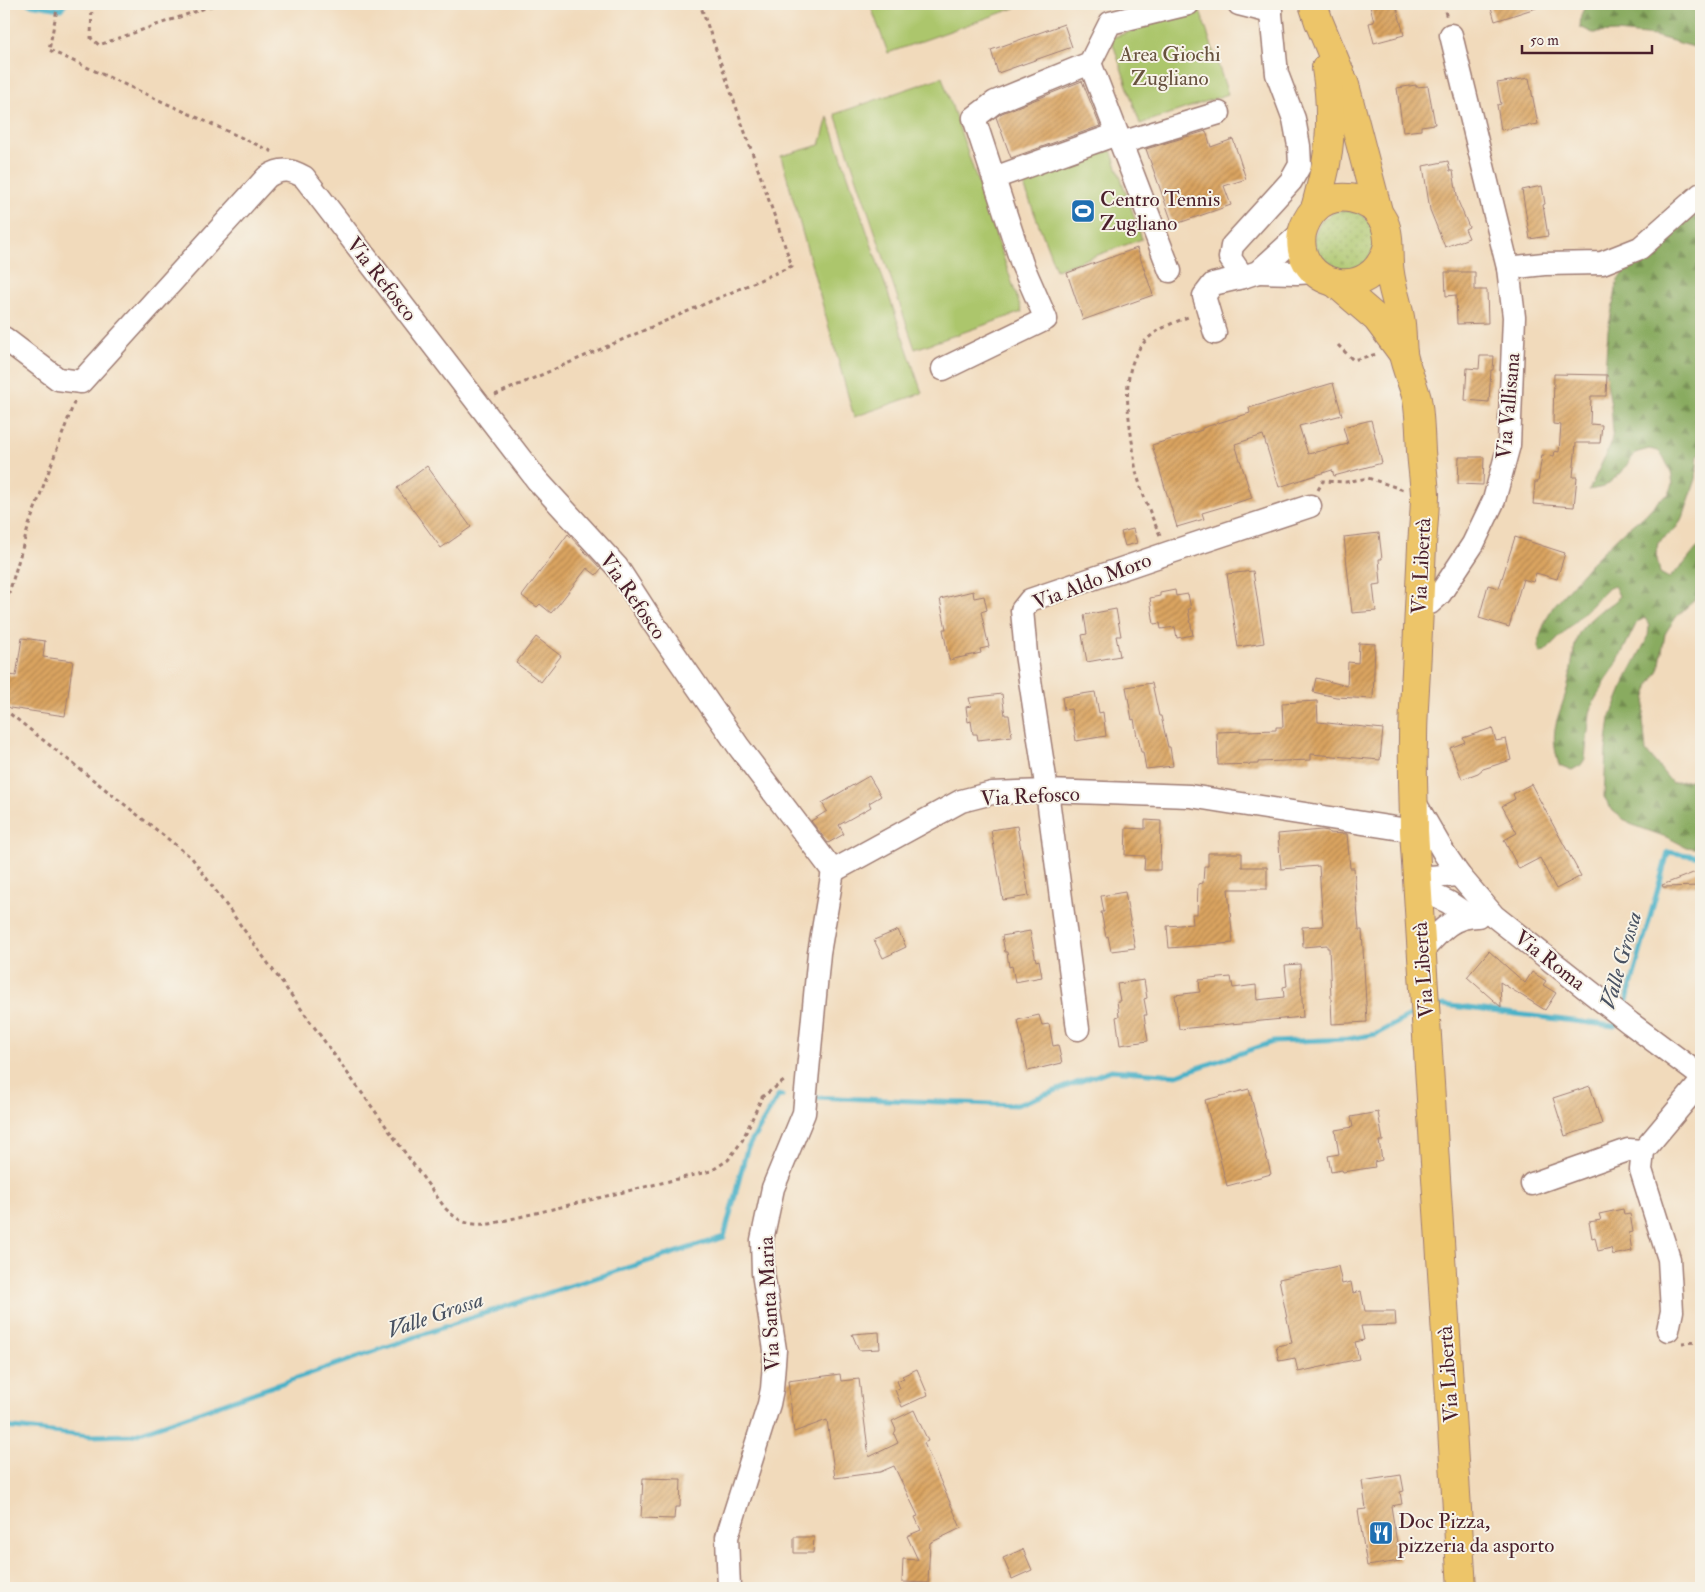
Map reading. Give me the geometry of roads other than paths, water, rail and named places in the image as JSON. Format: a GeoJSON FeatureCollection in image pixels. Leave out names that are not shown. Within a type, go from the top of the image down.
{"type":"FeatureCollection","features":[{"type":"Feature","properties":{"kind":"main road"},"geometry":{"type":"LineString","coordinates":[[1316,13],[1345,85],[1379,215],[1386,229],[1388,245],[1385,257],[1378,268],[1359,282],[1346,284],[1324,277],[1306,260],[1302,247],[1326,163],[1331,117],[1329,89],[1316,13]]}},
{"type":"Feature","properties":{"kind":"main road"},"geometry":{"type":"LineString","coordinates":[[1309,221],[1327,201],[1341,197],[1369,204],[1379,215]]}},
{"type":"Feature","properties":{"kind":"main road","name":"Via Libertà"},"geometry":{"type":"LineString","coordinates":[[1388,245],[1390,273],[1401,322],[1393,353]]}},
{"type":"Feature","properties":{"kind":"main road","name":"Via Libertà"},"geometry":{"type":"LineString","coordinates":[[1324,277],[1376,319],[1416,399],[1425,494],[1413,741],[1414,831],[1462,1588]]}},
{"type":"Feature","properties":{"kind":"street"},"geometry":{"type":"LineString","coordinates":[[943,369],[1046,319],[1022,264],[974,118],[995,102],[1090,63],[1110,22],[1188,4]]}},
{"type":"Feature","properties":{"kind":"street"},"geometry":{"type":"LineString","coordinates":[[1239,4],[1270,8],[1277,74],[1294,119],[1300,165],[1291,181],[1232,246],[1230,258],[1250,274]]}},
{"type":"Feature","properties":{"kind":"street","name":"Via Vallisana"},"geometry":{"type":"LineString","coordinates":[[1419,606],[1430,602],[1440,594],[1473,544],[1494,500],[1508,445],[1514,317],[1508,268],[1451,35]]}},
{"type":"Feature","properties":{"kind":"street"},"geometry":{"type":"LineString","coordinates":[[1090,63],[1170,270]]}},
{"type":"Feature","properties":{"kind":"street"},"geometry":{"type":"LineString","coordinates":[[994,178],[1119,139],[1219,113]]}},
{"type":"Feature","properties":{"kind":"street","name":"Via Refosco"},"geometry":{"type":"LineString","coordinates":[[4,338],[58,379],[81,382],[268,177],[276,171],[294,171],[304,177],[537,480],[617,568],[740,747],[833,871],[961,801],[992,793],[1047,791],[1190,796],[1414,831]]}},
{"type":"Feature","properties":{"kind":"street"},"geometry":{"type":"LineString","coordinates":[[1508,268],[1544,264],[1602,263],[1640,248],[1701,194]]}},
{"type":"Feature","properties":{"kind":"street"},"geometry":{"type":"LineString","coordinates":[[1250,274],[1309,221]]}},
{"type":"Feature","properties":{"kind":"street"},"geometry":{"type":"LineString","coordinates":[[1215,333],[1204,296],[1213,284],[1250,274],[1298,273],[1324,277]]}},
{"type":"Feature","properties":{"kind":"street","name":"Via Aldo Moro"},"geometry":{"type":"LineString","coordinates":[[1078,1029],[1047,791],[1026,654],[1022,610],[1030,600],[1168,552],[1310,506]]}},
{"type":"Feature","properties":{"kind":"street","name":"Via Roma"},"geometry":{"type":"LineString","coordinates":[[1414,801],[1459,875],[1494,916],[1701,1076]]}},
{"type":"Feature","properties":{"kind":"street","name":"Via Santa Maria"},"geometry":{"type":"LineString","coordinates":[[729,1588],[727,1537],[772,1389],[775,1350],[763,1273],[762,1240],[773,1188],[804,1112],[819,953],[833,871]]}},
{"type":"Feature","properties":{"kind":"street"},"geometry":{"type":"LineString","coordinates":[[1459,875],[1429,877],[1418,888],[1448,902],[1469,916]]}},
{"type":"Feature","properties":{"kind":"street","name":"Via Roma"},"geometry":{"type":"LineString","coordinates":[[1421,952],[1452,921],[1469,916],[1494,916]]}},
{"type":"Feature","properties":{"kind":"street"},"geometry":{"type":"LineString","coordinates":[[1668,1330],[1672,1311],[1669,1259],[1641,1170],[1643,1151],[1701,1082]]}},
{"type":"Feature","properties":{"kind":"street"},"geometry":{"type":"LineString","coordinates":[[1532,1184],[1628,1150],[1643,1151]]}},
{"type":"Feature","properties":{"kind":"waterway"},"geometry":{"type":"LineString","coordinates":[[29,4],[61,9],[65,4]]}},
{"type":"Feature","properties":{"kind":"waterway","name":"Valle Grossa"},"geometry":{"type":"LineString","coordinates":[[1624,1011],[1668,852],[1701,857]]}},
{"type":"Feature","properties":{"kind":"waterway","name":"Valle Grossa"},"geometry":{"type":"LineString","coordinates":[[1440,1006],[1614,1026],[1620,1021]]}},
{"type":"Feature","properties":{"kind":"waterway"},"geometry":{"type":"LineString","coordinates":[[812,1097],[1017,1105],[1111,1070],[1177,1075],[1273,1042],[1348,1039],[1376,1034],[1410,1016]]}},
{"type":"Feature","properties":{"kind":"waterway","name":"Valle Grossa"},"geometry":{"type":"LineString","coordinates":[[4,1427],[90,1436],[132,1435],[479,1315],[724,1237],[747,1149],[779,1095],[782,1096]]}},
{"type":"Feature","properties":{"kind":"place","name":"Centro Tennis Zugliano"},"geometry":{"type":"Point","coordinates":[1083,211]}},
{"type":"Feature","properties":{"kind":"place","name":"Doc Pizza, pizzeria da asporto"},"geometry":{"type":"Point","coordinates":[1381,1533]}},
{"type":"Feature","properties":{"kind":"park label","name":"Area Giochi Zugliano"},"geometry":{"type":"Point","coordinates":[1170,66]}}]}
